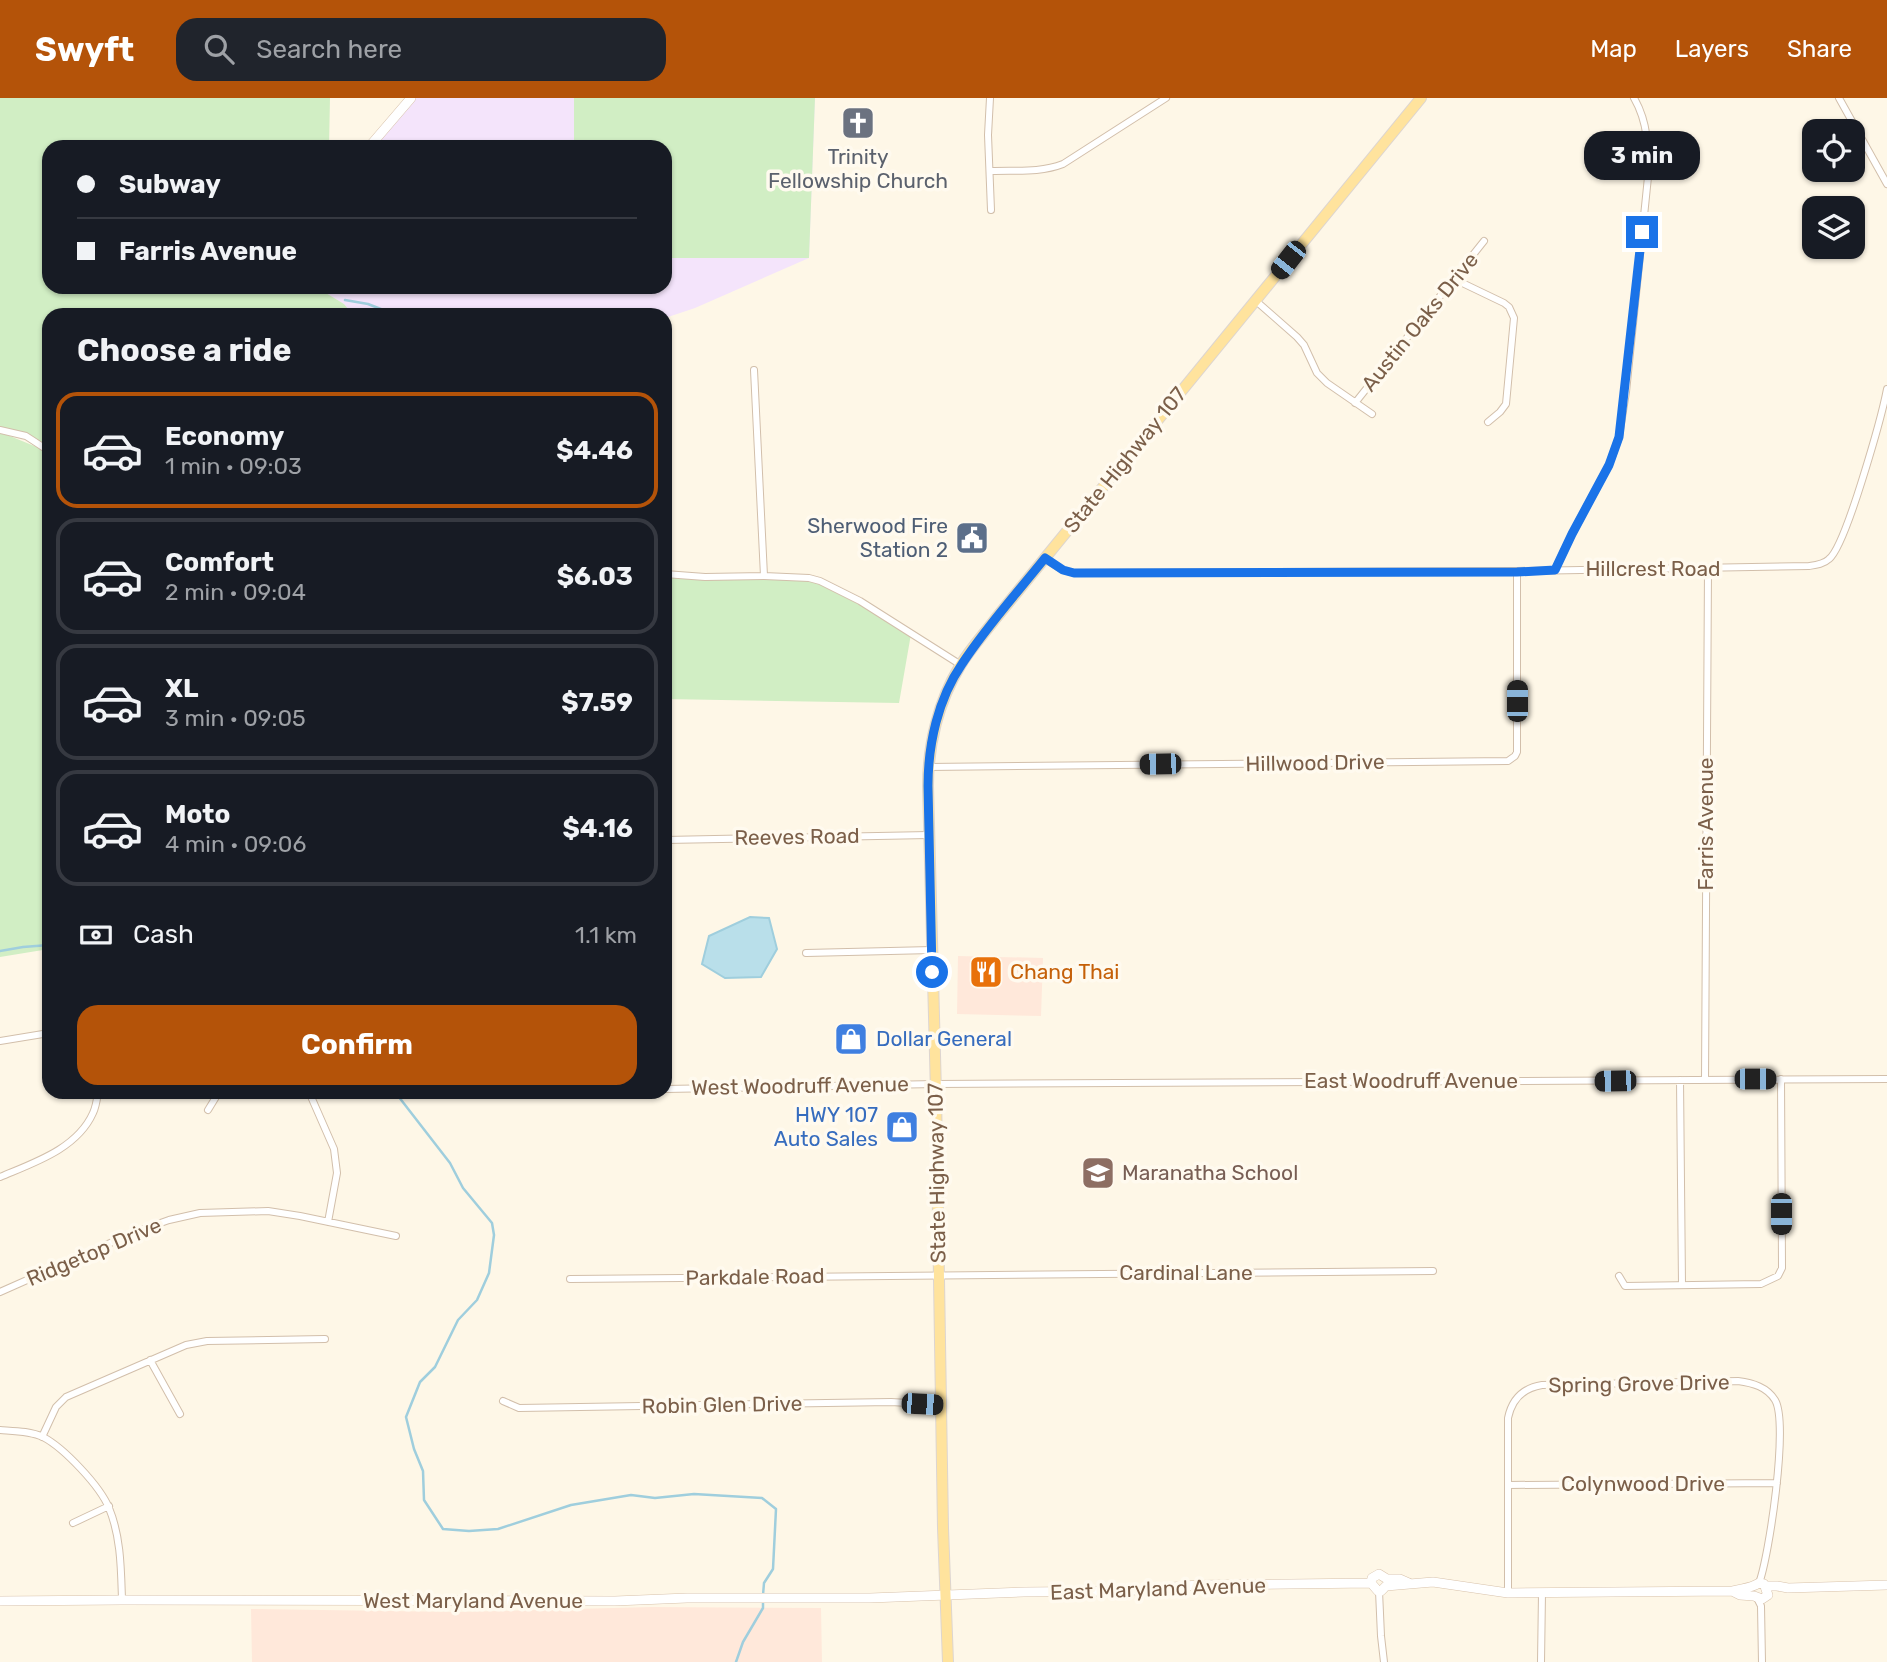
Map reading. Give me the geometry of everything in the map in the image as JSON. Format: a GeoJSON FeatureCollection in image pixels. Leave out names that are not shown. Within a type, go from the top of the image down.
{"type":"FeatureCollection","features":[{"type":"Feature","properties":{"kind":"main road","name":"State Highway 107"},"geometry":{"type":"LineString","coordinates":[[948,1662],[929,835],[928,767],[934,729],[941,706],[961,665],[996,618],[1421,98]]}},
{"type":"Feature","properties":{"kind":"street"},"geometry":{"type":"LineString","coordinates":[[375,140],[411,98]]}},
{"type":"Feature","properties":{"kind":"street"},"geometry":{"type":"LineString","coordinates":[[990,98],[988,135],[991,210]]}},
{"type":"Feature","properties":{"kind":"street"},"geometry":{"type":"LineString","coordinates":[[990,171],[1044,170],[1054,167],[1166,98]]}},
{"type":"Feature","properties":{"kind":"street"},"geometry":{"type":"LineString","coordinates":[[1555,570],[1609,465],[1622,425],[1648,177],[1649,149],[1639,107],[1634,98]]}},
{"type":"Feature","properties":{"kind":"street"},"geometry":{"type":"LineString","coordinates":[[1839,98],[1887,184]]}},
{"type":"Feature","properties":{"kind":"street","name":"Austin Oaks Drive"},"geometry":{"type":"LineString","coordinates":[[1355,403],[1484,241]]}},
{"type":"Feature","properties":{"kind":"street"},"geometry":{"type":"LineString","coordinates":[[1454,279],[1504,303],[1514,318],[1506,404],[1488,422]]}},
{"type":"Feature","properties":{"kind":"street","name":"Austin Oaks Drive"},"geometry":{"type":"LineString","coordinates":[[1255,302],[1297,337],[1304,345],[1317,373],[1327,383],[1372,414]]}},
{"type":"Feature","properties":{"kind":"street"},"geometry":{"type":"LineString","coordinates":[[754,370],[764,576]]}},
{"type":"Feature","properties":{"kind":"street","name":"Hillcrest Road"},"geometry":{"type":"LineString","coordinates":[[1045,558],[1063,570],[1074,573],[1517,572],[1809,566],[1829,560],[1840,544],[1860,486],[1887,388]]}},
{"type":"Feature","properties":{"kind":"street"},"geometry":{"type":"LineString","coordinates":[[0,430],[26,436],[42,446]]}},
{"type":"Feature","properties":{"kind":"street","name":"Farris Avenue"},"geometry":{"type":"LineString","coordinates":[[1704,1080],[1708,569]]}},
{"type":"Feature","properties":{"kind":"street","name":"Hillwood Drive"},"geometry":{"type":"LineString","coordinates":[[928,767],[1508,761],[1517,752],[1517,572]]}},
{"type":"Feature","properties":{"kind":"street"},"geometry":{"type":"LineString","coordinates":[[672,575],[809,578],[841,590],[961,665]]}},
{"type":"Feature","properties":{"kind":"street","name":"Reeves Road"},"geometry":{"type":"LineString","coordinates":[[672,839],[929,835]]}},
{"type":"Feature","properties":{"kind":"street"},"geometry":{"type":"LineString","coordinates":[[806,953],[932,950]]}},
{"type":"Feature","properties":{"kind":"street"},"geometry":{"type":"LineString","coordinates":[[0,1041],[42,1034]]}},
{"type":"Feature","properties":{"kind":"street"},"geometry":{"type":"LineString","coordinates":[[1619,1276],[1625,1286],[1761,1284],[1777,1276],[1782,1268],[1781,1079]]}},
{"type":"Feature","properties":{"kind":"street","name":"East Woodruff Avenue"},"geometry":{"type":"LineString","coordinates":[[936,1084],[1887,1079]]}},
{"type":"Feature","properties":{"kind":"street"},"geometry":{"type":"LineString","coordinates":[[1680,1080],[1682,1285]]}},
{"type":"Feature","properties":{"kind":"street","name":"West Woodruff Avenue"},"geometry":{"type":"LineString","coordinates":[[672,1089],[936,1084]]}},
{"type":"Feature","properties":{"kind":"street"},"geometry":{"type":"LineString","coordinates":[[0,1177],[55,1153],[77,1136],[93,1114],[96,1099]]}},
{"type":"Feature","properties":{"kind":"street"},"geometry":{"type":"LineString","coordinates":[[208,1110],[215,1099]]}},
{"type":"Feature","properties":{"kind":"street"},"geometry":{"type":"LineString","coordinates":[[312,1099],[334,1149],[337,1173],[328,1222]]}},
{"type":"Feature","properties":{"kind":"street","name":"Ridgetop Drive"},"geometry":{"type":"LineString","coordinates":[[0,1292],[135,1232],[200,1213],[268,1211],[396,1236]]}},
{"type":"Feature","properties":{"kind":"street","name":"Cardinal Lane"},"geometry":{"type":"LineString","coordinates":[[940,1275],[1433,1271]]}},
{"type":"Feature","properties":{"kind":"street","name":"Parkdale Road"},"geometry":{"type":"LineString","coordinates":[[570,1279],[940,1275]]}},
{"type":"Feature","properties":{"kind":"street"},"geometry":{"type":"LineString","coordinates":[[42,1437],[56,1407],[66,1397],[186,1345],[207,1340],[325,1339]]}},
{"type":"Feature","properties":{"kind":"street"},"geometry":{"type":"LineString","coordinates":[[150,1360],[180,1415]]}},
{"type":"Feature","properties":{"kind":"street","name":"Spring Grove Drive"},"geometry":{"type":"LineString","coordinates":[[1508,1593],[1508,1418],[1521,1393],[1542,1385],[1738,1381],[1761,1387],[1769,1392],[1778,1407],[1780,1448],[1761,1591],[1762,1662]]}},
{"type":"Feature","properties":{"kind":"street","name":"Robin Glen Drive"},"geometry":{"type":"LineString","coordinates":[[503,1401],[519,1408],[878,1402],[941,1405]]}},
{"type":"Feature","properties":{"kind":"street"},"geometry":{"type":"LineString","coordinates":[[0,1430],[22,1431],[42,1437],[58,1447],[83,1470],[109,1506],[119,1548],[122,1600]]}},
{"type":"Feature","properties":{"kind":"street","name":"Colynwood Drive"},"geometry":{"type":"LineString","coordinates":[[1509,1485],[1777,1483]]}},
{"type":"Feature","properties":{"kind":"street"},"geometry":{"type":"LineString","coordinates":[[73,1522],[109,1506]]}},
{"type":"Feature","properties":{"kind":"street","name":"East Maryland Avenue"},"geometry":{"type":"LineString","coordinates":[[946,1595],[1371,1583],[1372,1578],[1379,1574],[1384,1585],[1433,1582],[1508,1593],[1732,1591],[1740,1595],[1761,1591],[1782,1592],[1788,1588],[1887,1585]]}},
{"type":"Feature","properties":{"kind":"street"},"geometry":{"type":"LineString","coordinates":[[1371,1583],[1376,1590],[1384,1585]]}},
{"type":"Feature","properties":{"kind":"street"},"geometry":{"type":"LineString","coordinates":[[1384,1585],[1384,1662]]}},
{"type":"Feature","properties":{"kind":"street"},"geometry":{"type":"LineString","coordinates":[[1541,1662],[1542,1593]]}},
{"type":"Feature","properties":{"kind":"street","name":"West Maryland Avenue"},"geometry":{"type":"LineString","coordinates":[[0,1601],[615,1601],[946,1595]]}},
{"type":"Feature","properties":{"kind":"shaded area"},"geometry":{"type":"Polygon","coordinates":[[[412,98],[815,98],[809,258],[672,316],[672,308],[347,308],[328,294],[672,294],[672,140],[375,140],[412,98]]]}},
{"type":"Feature","properties":{"kind":"shaded area"},"geometry":{"type":"Polygon","coordinates":[[[958,956],[1043,958],[1041,1016],[957,1014],[958,956]]]}},
{"type":"Feature","properties":{"kind":"shaded area"},"geometry":{"type":"Polygon","coordinates":[[[652,1607],[821,1608],[822,1662],[252,1662],[251,1609],[458,1612],[652,1607]]]}},
{"type":"Feature","properties":{"kind":"green space"},"geometry":{"type":"Polygon","coordinates":[[[0,98],[330,98],[329,140],[42,140],[42,294],[328,294],[347,308],[42,308],[42,446],[0,430],[0,98]]]}},
{"type":"Feature","properties":{"kind":"green space"},"geometry":{"type":"Polygon","coordinates":[[[574,98],[815,98],[809,258],[672,258],[672,140],[574,140],[574,98]]]}},
{"type":"Feature","properties":{"kind":"green space"},"geometry":{"type":"Polygon","coordinates":[[[0,432],[42,449],[42,950],[0,957],[0,432]]]}},
{"type":"Feature","properties":{"kind":"green space"},"geometry":{"type":"Polygon","coordinates":[[[672,574],[820,581],[911,634],[899,703],[672,699],[672,574]]]}},
{"type":"Feature","properties":{"kind":"water"},"geometry":{"type":"Polygon","coordinates":[[[750,917],[769,918],[777,949],[761,977],[725,978],[702,964],[709,936],[750,917]]]}},
{"type":"Feature","properties":{"kind":"waterway"},"geometry":{"type":"LineString","coordinates":[[345,300],[378,308]]}},
{"type":"Feature","properties":{"kind":"waterway"},"geometry":{"type":"LineString","coordinates":[[0,951],[42,946]]}},
{"type":"Feature","properties":{"kind":"waterway"},"geometry":{"type":"LineString","coordinates":[[400,1099],[450,1163],[463,1188],[492,1223],[494,1235],[489,1273],[477,1300],[458,1320],[435,1367],[420,1382],[406,1417],[423,1471],[424,1500],[443,1529],[498,1529],[571,1505],[631,1495],[655,1498],[694,1494],[762,1498],[776,1509],[773,1569],[764,1583],[763,1595]]}},
{"type":"Feature","properties":{"kind":"waterway"},"geometry":{"type":"LineString","coordinates":[[736,1662],[743,1642],[763,1608],[763,1602]]}},
{"type":"Feature","properties":{"kind":"place","name":"Trinity Fellowship Church"},"geometry":{"type":"Point","coordinates":[858,123]}},
{"type":"Feature","properties":{"kind":"place","name":"Sherwood Fire Station 2"},"geometry":{"type":"Point","coordinates":[972,538]}},
{"type":"Feature","properties":{"kind":"place","name":"Chang Thai"},"geometry":{"type":"Point","coordinates":[986,972]}},
{"type":"Feature","properties":{"kind":"place","name":"Dollar General"},"geometry":{"type":"Point","coordinates":[851,1039]}},
{"type":"Feature","properties":{"kind":"place","name":"HWY 107 Auto Sales"},"geometry":{"type":"Point","coordinates":[902,1127]}},
{"type":"Feature","properties":{"kind":"place","name":"Maranatha School"},"geometry":{"type":"Point","coordinates":[1098,1173]}},
{"type":"Feature","properties":{"kind":"route"},"geometry":{"type":"LineString","coordinates":[[932,972],[928,767],[934,729],[941,706],[961,665],[1045,558],[1063,570],[1074,573],[1555,570],[1609,465],[1619,437],[1642,232]]}}]}
